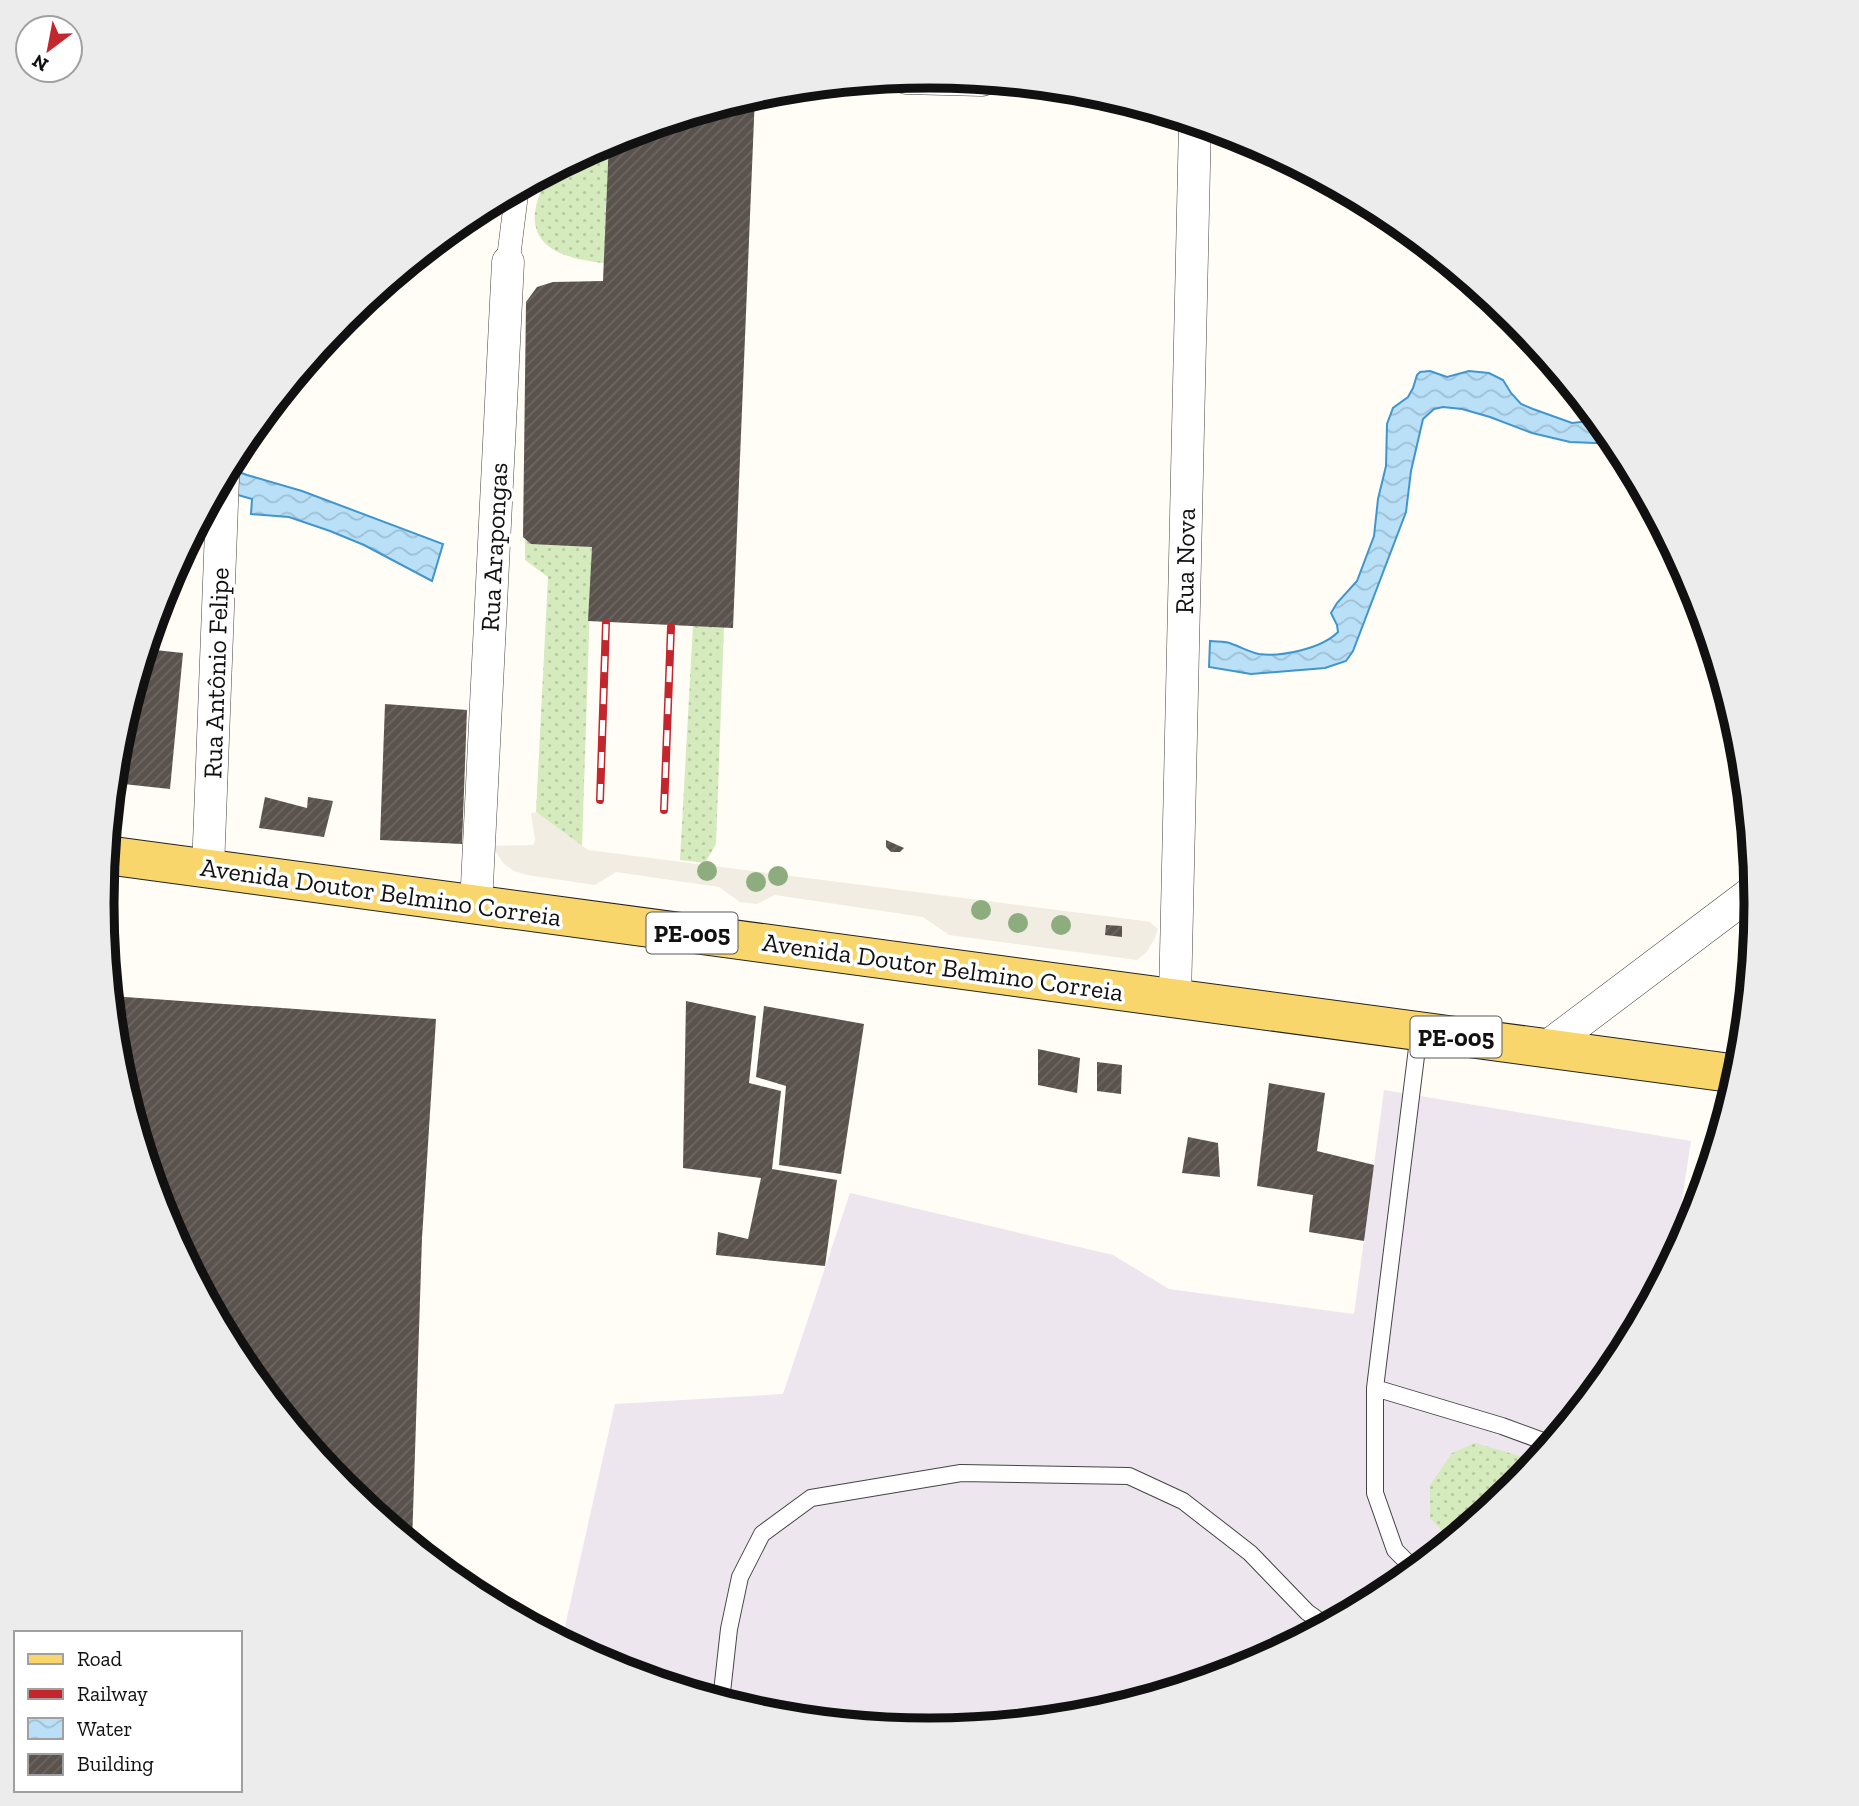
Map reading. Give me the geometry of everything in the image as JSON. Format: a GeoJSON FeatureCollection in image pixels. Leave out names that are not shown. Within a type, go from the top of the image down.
{"type":"FeatureCollection","features":[{"type":"Feature","properties":{"kind":"main road","name":"Avenida Doutor Belmino Correia"},"geometry":{"type":"LineString","coordinates":[[116,856],[1727,1073]]}},
{"type":"Feature","properties":{"kind":"street","name":"Rua Nova"},"geometry":{"type":"LineString","coordinates":[[1175,998],[1195,132]]}},
{"type":"Feature","properties":{"kind":"street","name":"Rua Arapongas"},"geometry":{"type":"LineString","coordinates":[[476,905],[508,262],[516,201]]}},
{"type":"Feature","properties":{"kind":"street","name":"Rua Antônio Felipe"},"geometry":{"type":"LineString","coordinates":[[208,869],[222,497]]}},
{"type":"Feature","properties":{"kind":"street"},"geometry":{"type":"LineString","coordinates":[[1544,1049],[1745,897]]}},
{"type":"Feature","properties":{"kind":"lane"},"geometry":{"type":"LineString","coordinates":[[1408,1563],[1395,1550],[1375,1493],[1375,1388],[1419,1032]]}},
{"type":"Feature","properties":{"kind":"lane"},"geometry":{"type":"LineString","coordinates":[[1375,1388],[1543,1441]]}},
{"type":"Feature","properties":{"kind":"lane"},"geometry":{"type":"LineString","coordinates":[[722,1692],[729,1629],[740,1577],[762,1534],[811,1498],[961,1473],[1129,1476],[1183,1501],[1250,1553],[1317,1619]]}},
{"type":"Feature","properties":{"kind":"shaded area"},"geometry":{"type":"Polygon","coordinates":[[[536,812],[588,850],[1144,921],[1150,922],[1158,929],[1147,952],[1137,960],[949,935],[923,917],[775,895],[757,904],[740,902],[719,887],[616,872],[595,885],[527,875],[504,864],[492,846],[533,845],[535,840],[531,813],[536,812]]]}},
{"type":"Feature","properties":{"kind":"shaded area"},"geometry":{"type":"Polygon","coordinates":[[[1384,1090],[1691,1141],[1678,1226],[1661,1264],[1608,1356],[1543,1441],[1467,1516],[1383,1581],[1290,1634],[1242,1656],[1141,1691],[1036,1712],[983,1717],[876,1717],[823,1712],[718,1691],[617,1656],[564,1631],[615,1404],[783,1394],[850,1193],[1113,1255],[1169,1289],[1354,1314],[1384,1090]]]}},
{"type":"Feature","properties":{"kind":"green space"},"geometry":{"type":"Polygon","coordinates":[[[608,154],[604,263],[574,258],[549,247],[536,227],[535,213],[542,186],[608,154]]]}},
{"type":"Feature","properties":{"kind":"green space"},"geometry":{"type":"Polygon","coordinates":[[[525,536],[592,542],[582,846],[536,812],[548,577],[525,560],[525,536]]]}},
{"type":"Feature","properties":{"kind":"green space"},"geometry":{"type":"Polygon","coordinates":[[[693,625],[724,627],[716,844],[705,863],[680,860],[693,625]]]}},
{"type":"Feature","properties":{"kind":"green space"},"geometry":{"type":"Polygon","coordinates":[[[1475,1443],[1527,1458],[1445,1534],[1430,1518],[1430,1485],[1452,1453],[1475,1443]]]}},
{"type":"Feature","properties":{"kind":"water"},"geometry":{"type":"Polygon","coordinates":[[[1430,371],[1447,377],[1469,371],[1489,373],[1503,380],[1521,404],[1572,423],[1587,421],[1603,443],[1570,442],[1532,433],[1462,409],[1434,409],[1423,419],[1411,471],[1406,512],[1353,651],[1346,661],[1325,668],[1251,674],[1209,667],[1210,641],[1230,643],[1259,654],[1278,654],[1322,643],[1338,632],[1331,613],[1357,581],[1374,536],[1378,499],[1386,466],[1387,424],[1393,408],[1408,397],[1420,372],[1430,371]]]}},
{"type":"Feature","properties":{"kind":"water"},"geometry":{"type":"Polygon","coordinates":[[[238,472],[302,491],[443,544],[432,581],[364,545],[330,531],[289,517],[251,514],[252,499],[225,491],[238,472]]]}},
{"type":"Feature","properties":{"kind":"building"},"geometry":{"type":"Polygon","coordinates":[[[755,107],[733,628],[588,621],[592,547],[531,544],[523,537],[526,302],[537,287],[553,282],[603,281],[608,154],[667,131],[755,107]]]}},
{"type":"Feature","properties":{"kind":"building"},"geometry":{"type":"Polygon","coordinates":[[[154,650],[183,653],[170,789],[123,784],[142,692],[154,650]]]}},
{"type":"Feature","properties":{"kind":"building"},"geometry":{"type":"Polygon","coordinates":[[[385,704],[467,710],[462,844],[380,840],[385,704]]]}},
{"type":"Feature","properties":{"kind":"building"},"geometry":{"type":"Polygon","coordinates":[[[265,797],[307,808],[308,797],[333,801],[324,837],[259,828],[265,797]]]}},
{"type":"Feature","properties":{"kind":"building"},"geometry":{"type":"Polygon","coordinates":[[[886,840],[904,848],[900,852],[891,852],[886,847],[886,840]]]}},
{"type":"Feature","properties":{"kind":"building"},"geometry":{"type":"Polygon","coordinates":[[[1106,925],[1122,926],[1122,937],[1105,935],[1106,925]]]}},
{"type":"Feature","properties":{"kind":"building"},"geometry":{"type":"Polygon","coordinates":[[[120,997],[436,1019],[422,1238],[412,1533],[353,1480],[316,1441],[251,1356],[223,1311],[198,1264],[157,1165],[130,1062],[120,997]]]}},
{"type":"Feature","properties":{"kind":"building"},"geometry":{"type":"Polygon","coordinates":[[[686,1001],[756,1016],[749,1083],[781,1091],[772,1169],[837,1180],[825,1266],[716,1255],[718,1232],[748,1239],[761,1178],[683,1168],[686,1001]]]}},
{"type":"Feature","properties":{"kind":"building"},"geometry":{"type":"Polygon","coordinates":[[[764,1006],[864,1024],[841,1174],[779,1165],[786,1086],[756,1077],[764,1006]]]}},
{"type":"Feature","properties":{"kind":"building"},"geometry":{"type":"Polygon","coordinates":[[[1038,1049],[1080,1058],[1077,1093],[1038,1085],[1038,1049]]]}},
{"type":"Feature","properties":{"kind":"building"},"geometry":{"type":"Polygon","coordinates":[[[1097,1062],[1122,1065],[1121,1094],[1097,1091],[1097,1062]]]}},
{"type":"Feature","properties":{"kind":"building"},"geometry":{"type":"Polygon","coordinates":[[[1269,1083],[1325,1093],[1317,1151],[1374,1165],[1364,1241],[1309,1232],[1313,1195],[1257,1186],[1269,1083]]]}},
{"type":"Feature","properties":{"kind":"building"},"geometry":{"type":"Polygon","coordinates":[[[1188,1137],[1218,1143],[1220,1177],[1182,1173],[1188,1137]]]}},
{"type":"Feature","properties":{"kind":"railway"},"geometry":{"type":"LineString","coordinates":[[600,800],[606,623]]}},
{"type":"Feature","properties":{"kind":"railway"},"geometry":{"type":"LineString","coordinates":[[664,810],[671,627]]}}]}
